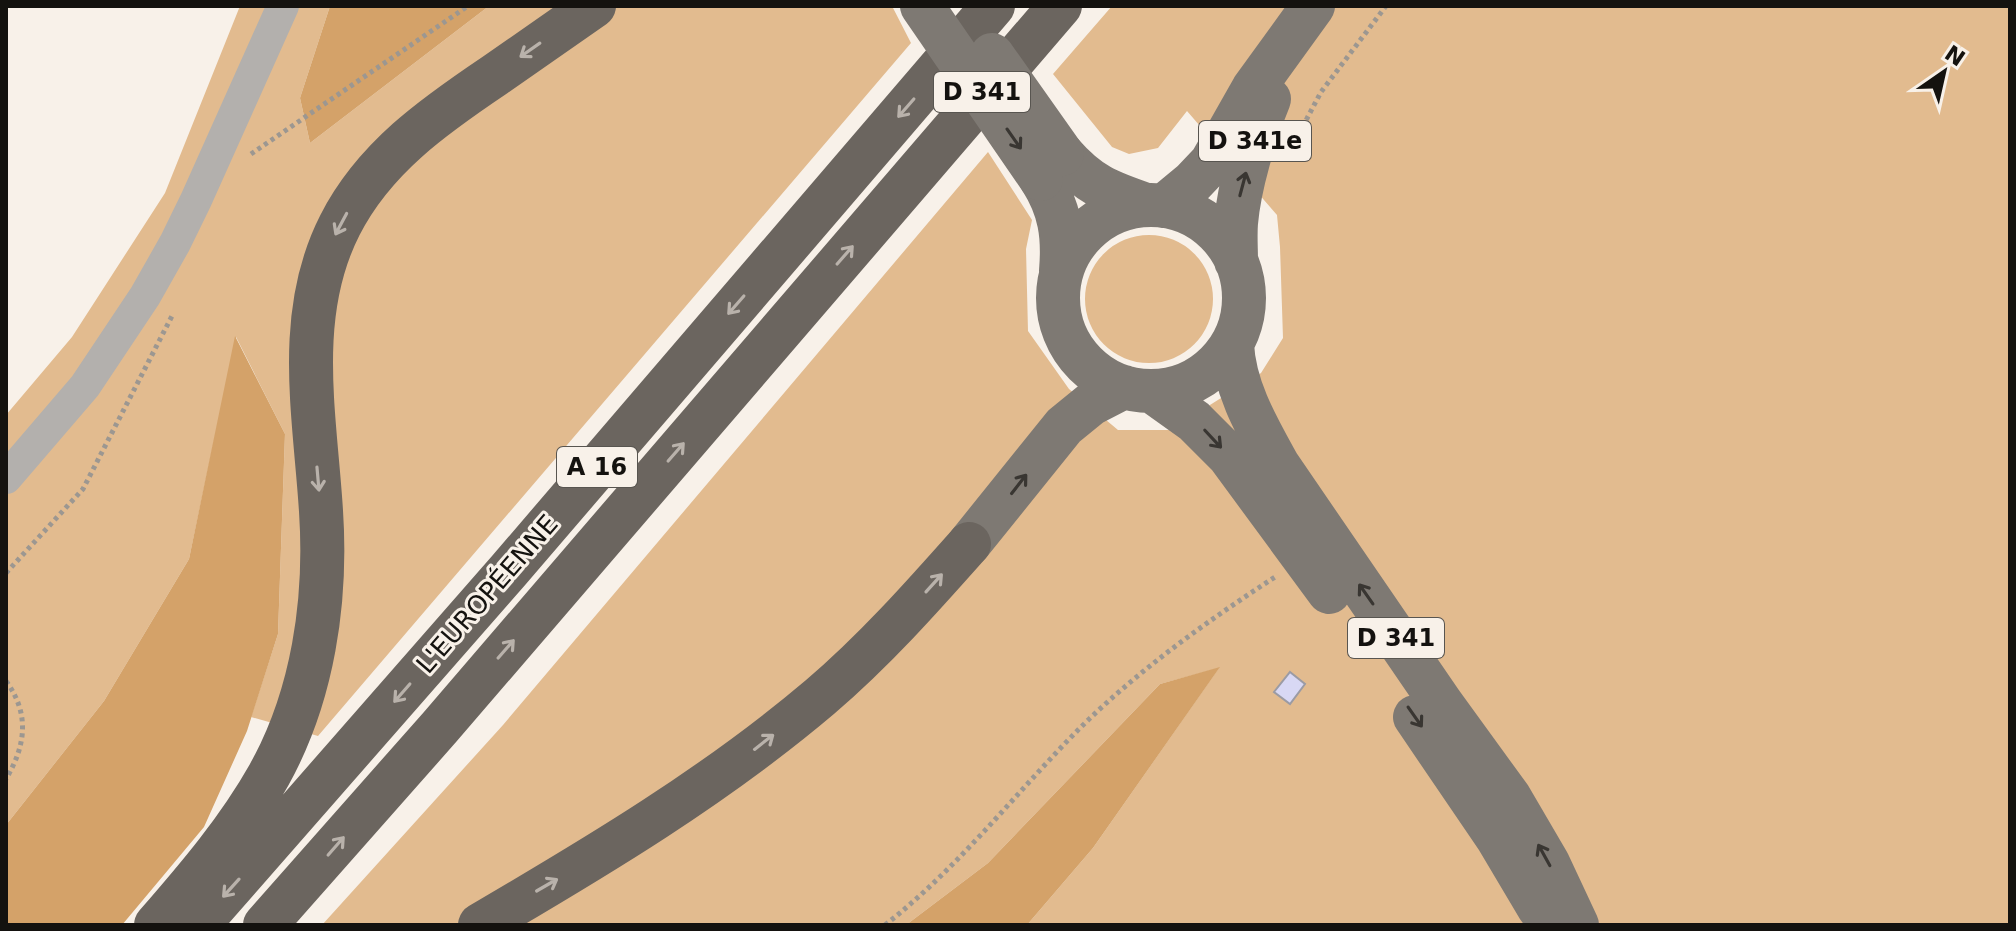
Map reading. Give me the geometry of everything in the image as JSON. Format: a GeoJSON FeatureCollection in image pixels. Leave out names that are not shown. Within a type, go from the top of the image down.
{"type":"FeatureCollection","features":[{"type":"Feature","properties":{"kind":"highway"},"geometry":{"type":"LineString","coordinates":[[156,925],[211,859],[257,796],[288,737],[302,697],[317,625],[322,568],[312,393],[312,325],[321,273],[340,225],[372,177],[401,145],[459,99],[594,6]]}},
{"type":"Feature","properties":{"kind":"highway","name":"L'EUROPÉENNE"},"geometry":{"type":"LineString","coordinates":[[198,925],[509,570],[993,6]]}},
{"type":"Feature","properties":{"kind":"highway","name":"L'EUROPÉENNE"},"geometry":{"type":"LineString","coordinates":[[265,925],[440,727],[1060,6]]}},
{"type":"Feature","properties":{"kind":"highway"},"geometry":{"type":"LineString","coordinates":[[480,925],[654,820],[768,739],[862,658],[969,544]]}},
{"type":"Feature","properties":{"kind":"main road","name":"D 341"},"geometry":{"type":"LineString","coordinates":[[922,6],[1052,166],[1079,173],[1116,195],[1155,205]]}},
{"type":"Feature","properties":{"kind":"main road","name":"D 341"},"geometry":{"type":"LineString","coordinates":[[958,6],[1052,166],[1054,201],[1063,253],[1061,271]]}},
{"type":"Feature","properties":{"kind":"main road","name":"D 341e"},"geometry":{"type":"LineString","coordinates":[[1155,205],[1193,182],[1211,163],[1253,89],[1306,16]]}},
{"type":"Feature","properties":{"kind":"main road","name":"D 341e"},"geometry":{"type":"LineString","coordinates":[[1236,261],[1240,197],[1264,110],[1306,16]]}},
{"type":"Feature","properties":{"kind":"main road"},"geometry":{"type":"LineString","coordinates":[[969,544],[1064,426],[1091,404],[1138,389],[1178,387],[1202,376],[1232,344],[1242,319],[1244,303],[1242,278],[1236,261],[1211,226],[1189,213],[1155,205],[1128,207],[1090,227],[1072,247],[1061,271],[1058,289],[1061,325],[1079,358],[1107,381],[1138,389]]}},
{"type":"Feature","properties":{"kind":"main road","name":"D 341"},"geometry":{"type":"LineString","coordinates":[[1232,344],[1239,384],[1259,432],[1278,465],[1510,798],[1548,863],[1577,925]]}},
{"type":"Feature","properties":{"kind":"main road","name":"D 341"},"geometry":{"type":"LineString","coordinates":[[1138,389],[1183,412],[1215,440],[1234,462],[1488,823],[1548,925]]}},
{"type":"Feature","properties":{"kind":"street"},"geometry":{"type":"LineString","coordinates":[[6,478],[85,386],[145,296],[196,200],[283,6]]}},
{"type":"Feature","properties":{"kind":"path"},"geometry":{"type":"LineString","coordinates":[[245,158],[468,6]]}},
{"type":"Feature","properties":{"kind":"path"},"geometry":{"type":"LineString","coordinates":[[1291,150],[1321,92],[1386,6]]}},
{"type":"Feature","properties":{"kind":"path"},"geometry":{"type":"LineString","coordinates":[[885,925],[922,895],[970,847],[1077,731],[1106,704],[1166,653],[1305,559]]}},
{"type":"Feature","properties":{"kind":"path"},"geometry":{"type":"LineString","coordinates":[[6,681],[21,706],[23,725],[21,744],[6,779]]}},
{"type":"Feature","properties":{"kind":"shaded area"},"geometry":{"type":"Polygon","coordinates":[[[240,6],[330,6],[300,98],[310,143],[489,6],[892,6],[911,43],[318,736],[251,717],[278,634],[285,434],[236,337],[189,559],[104,701],[6,825],[6,415],[72,337],[165,193],[240,6]]]}},
{"type":"Feature","properties":{"kind":"shaded area"},"geometry":{"type":"Polygon","coordinates":[[[330,6],[489,6],[310,143],[300,98],[330,6]]]}},
{"type":"Feature","properties":{"kind":"shaded area"},"geometry":{"type":"Polygon","coordinates":[[[1112,6],[2010,6],[2010,925],[1027,925],[1093,848],[1219,668],[1160,684],[988,863],[906,925],[322,925],[503,725],[988,152],[1032,220],[1026,249],[1028,331],[1069,389],[1118,430],[1170,430],[1261,373],[1283,338],[1277,215],[1187,111],[1158,148],[1129,154],[1112,147],[1053,74],[1112,6]]]}},
{"type":"Feature","properties":{"kind":"shaded area"},"geometry":{"type":"Polygon","coordinates":[[[1149,235],[1174,240],[1194,254],[1208,274],[1213,299],[1208,324],[1194,344],[1174,358],[1149,363],[1124,358],[1104,344],[1090,324],[1085,299],[1090,274],[1104,254],[1124,240],[1149,235]]]}},
{"type":"Feature","properties":{"kind":"shaded area"},"geometry":{"type":"Polygon","coordinates":[[[235,336],[285,434],[278,634],[247,731],[204,827],[122,925],[6,925],[6,825],[104,701],[189,559],[235,336]]]}},
{"type":"Feature","properties":{"kind":"shaded area"},"geometry":{"type":"Polygon","coordinates":[[[1220,667],[1093,848],[1027,925],[906,925],[988,863],[1160,684],[1220,667]]]}},
{"type":"Feature","properties":{"kind":"building"},"geometry":{"type":"Polygon","coordinates":[[[1290,672],[1305,684],[1290,704],[1274,692],[1290,672]]]}}]}
